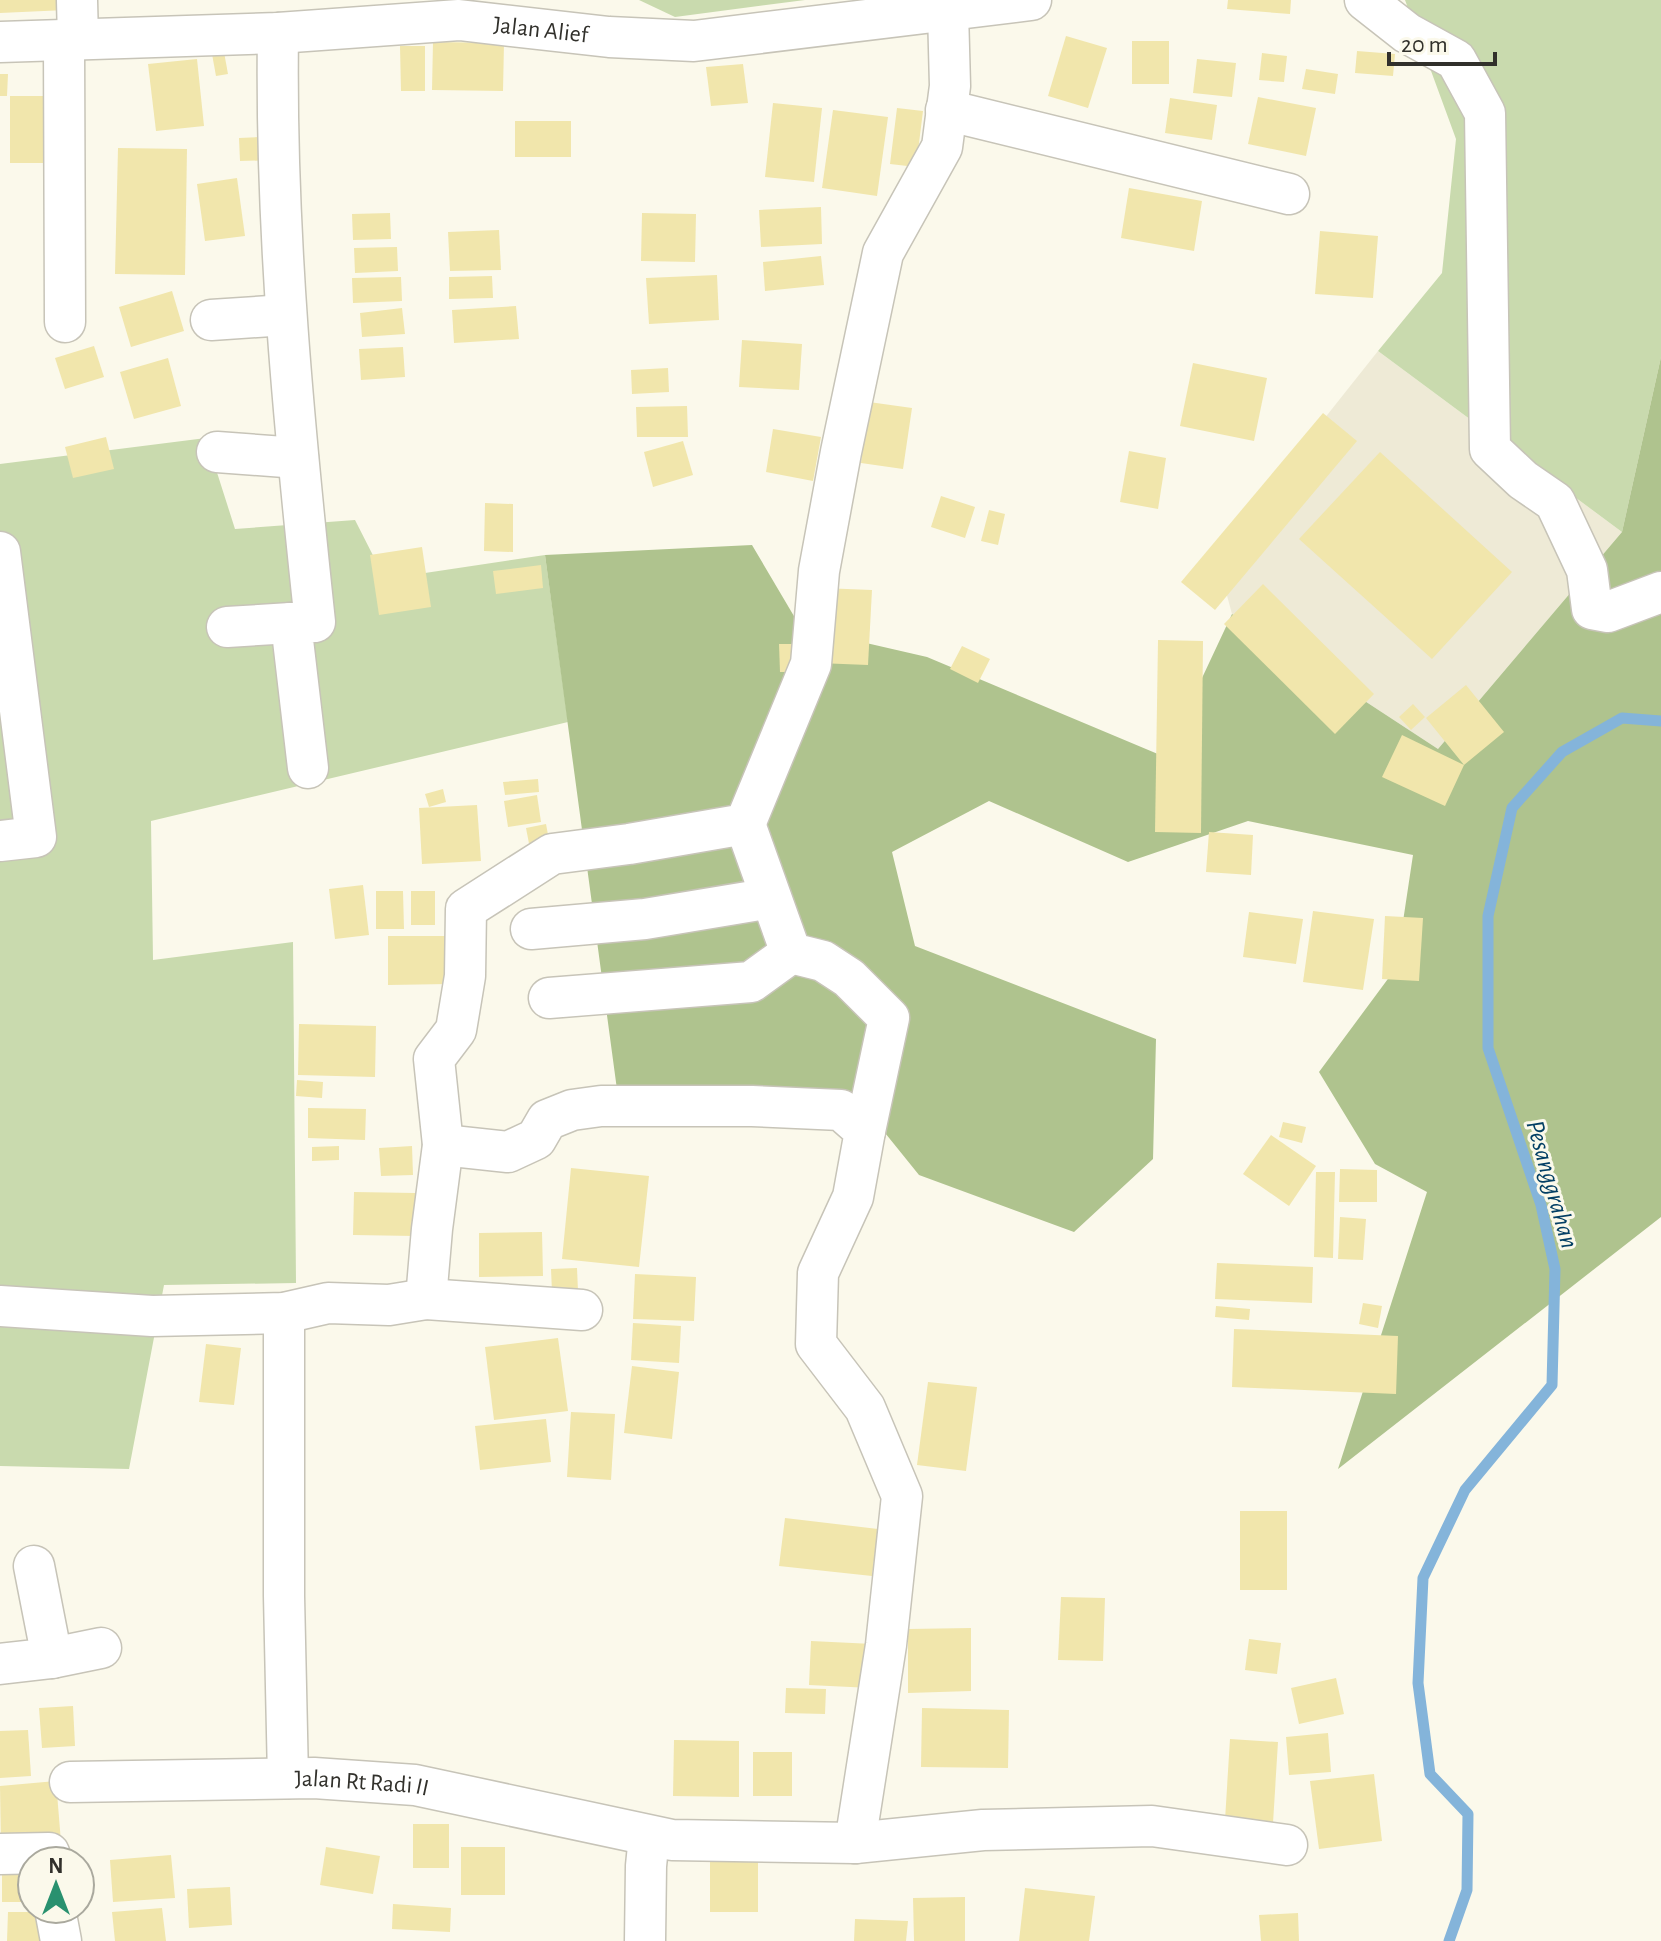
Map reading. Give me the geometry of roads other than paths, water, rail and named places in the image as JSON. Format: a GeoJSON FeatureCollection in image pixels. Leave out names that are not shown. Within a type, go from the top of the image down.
{"type":"FeatureCollection","features":[{"type":"Feature","properties":{"kind":"street"},"geometry":{"type":"LineString","coordinates":[[65,322],[71,40],[77,0]]}},
{"type":"Feature","properties":{"kind":"street","name":"Jalan Alief"},"geometry":{"type":"LineString","coordinates":[[0,42],[278,33],[459,20],[609,37],[694,41],[1031,0]]}},
{"type":"Feature","properties":{"kind":"street"},"geometry":{"type":"LineString","coordinates":[[1365,0],[1407,33],[1456,60],[1485,113],[1490,449],[1523,480],[1555,502],[1587,570],[1592,609],[1608,612],[1661,592]]}},
{"type":"Feature","properties":{"kind":"street"},"geometry":{"type":"LineString","coordinates":[[791,953],[745,824],[811,664],[819,571],[883,253],[942,147],[950,86],[948,11]]}},
{"type":"Feature","properties":{"kind":"street"},"geometry":{"type":"LineString","coordinates":[[227,627],[315,622],[286,315],[278,33]]}},
{"type":"Feature","properties":{"kind":"street"},"geometry":{"type":"LineString","coordinates":[[946,110],[1289,194]]}},
{"type":"Feature","properties":{"kind":"street"},"geometry":{"type":"LineString","coordinates":[[211,320],[286,315]]}},
{"type":"Feature","properties":{"kind":"street"},"geometry":{"type":"LineString","coordinates":[[217,452],[298,458]]}},
{"type":"Feature","properties":{"kind":"street"},"geometry":{"type":"LineString","coordinates":[[0,552],[36,837],[0,841]]}},
{"type":"Feature","properties":{"kind":"street"},"geometry":{"type":"LineString","coordinates":[[291,623],[308,768]]}},
{"type":"Feature","properties":{"kind":"street"},"geometry":{"type":"LineString","coordinates":[[426,1299],[443,1145],[434,1059],[456,1030],[465,976],[466,909],[552,854],[745,824]]}},
{"type":"Feature","properties":{"kind":"street"},"geometry":{"type":"LineString","coordinates":[[531,929],[645,919],[771,898]]}},
{"type":"Feature","properties":{"kind":"street"},"geometry":{"type":"LineString","coordinates":[[549,998],[751,982],[791,953],[823,961],[836,969],[889,1018],[853,1197],[818,1273],[816,1344],[865,1408],[902,1496],[886,1645],[855,1843]]}},
{"type":"Feature","properties":{"kind":"street"},"geometry":{"type":"LineString","coordinates":[[443,1145],[508,1152],[536,1139],[547,1120],[572,1110],[601,1106],[752,1106],[841,1110],[865,1131]]}},
{"type":"Feature","properties":{"kind":"street"},"geometry":{"type":"LineString","coordinates":[[0,1306],[152,1316],[284,1313],[328,1303],[389,1305],[426,1299],[582,1310]]}},
{"type":"Feature","properties":{"kind":"street"},"geometry":{"type":"LineString","coordinates":[[284,1313],[284,1596],[288,1778]]}},
{"type":"Feature","properties":{"kind":"street"},"geometry":{"type":"LineString","coordinates":[[34,1566],[52,1658]]}},
{"type":"Feature","properties":{"kind":"street"},"geometry":{"type":"LineString","coordinates":[[0,1664],[101,1648]]}},
{"type":"Feature","properties":{"kind":"street","name":"Jalan Rt Radi II"},"geometry":{"type":"LineString","coordinates":[[70,1782],[314,1778],[415,1785],[672,1840],[855,1843],[983,1830],[1152,1826],[1287,1845]]}},
{"type":"Feature","properties":{"kind":"street"},"geometry":{"type":"LineString","coordinates":[[645,1941],[649,1836]]}},
{"type":"Feature","properties":{"kind":"waterway","name":"Pesanggrahan"},"geometry":{"type":"LineString","coordinates":[[1449,1941],[1467,1890],[1468,1814],[1430,1774],[1418,1683],[1423,1578],[1465,1490],[1552,1385],[1555,1269],[1541,1205],[1488,1048],[1488,916],[1512,808],[1562,752],[1622,718],[1661,721]]}}]}
